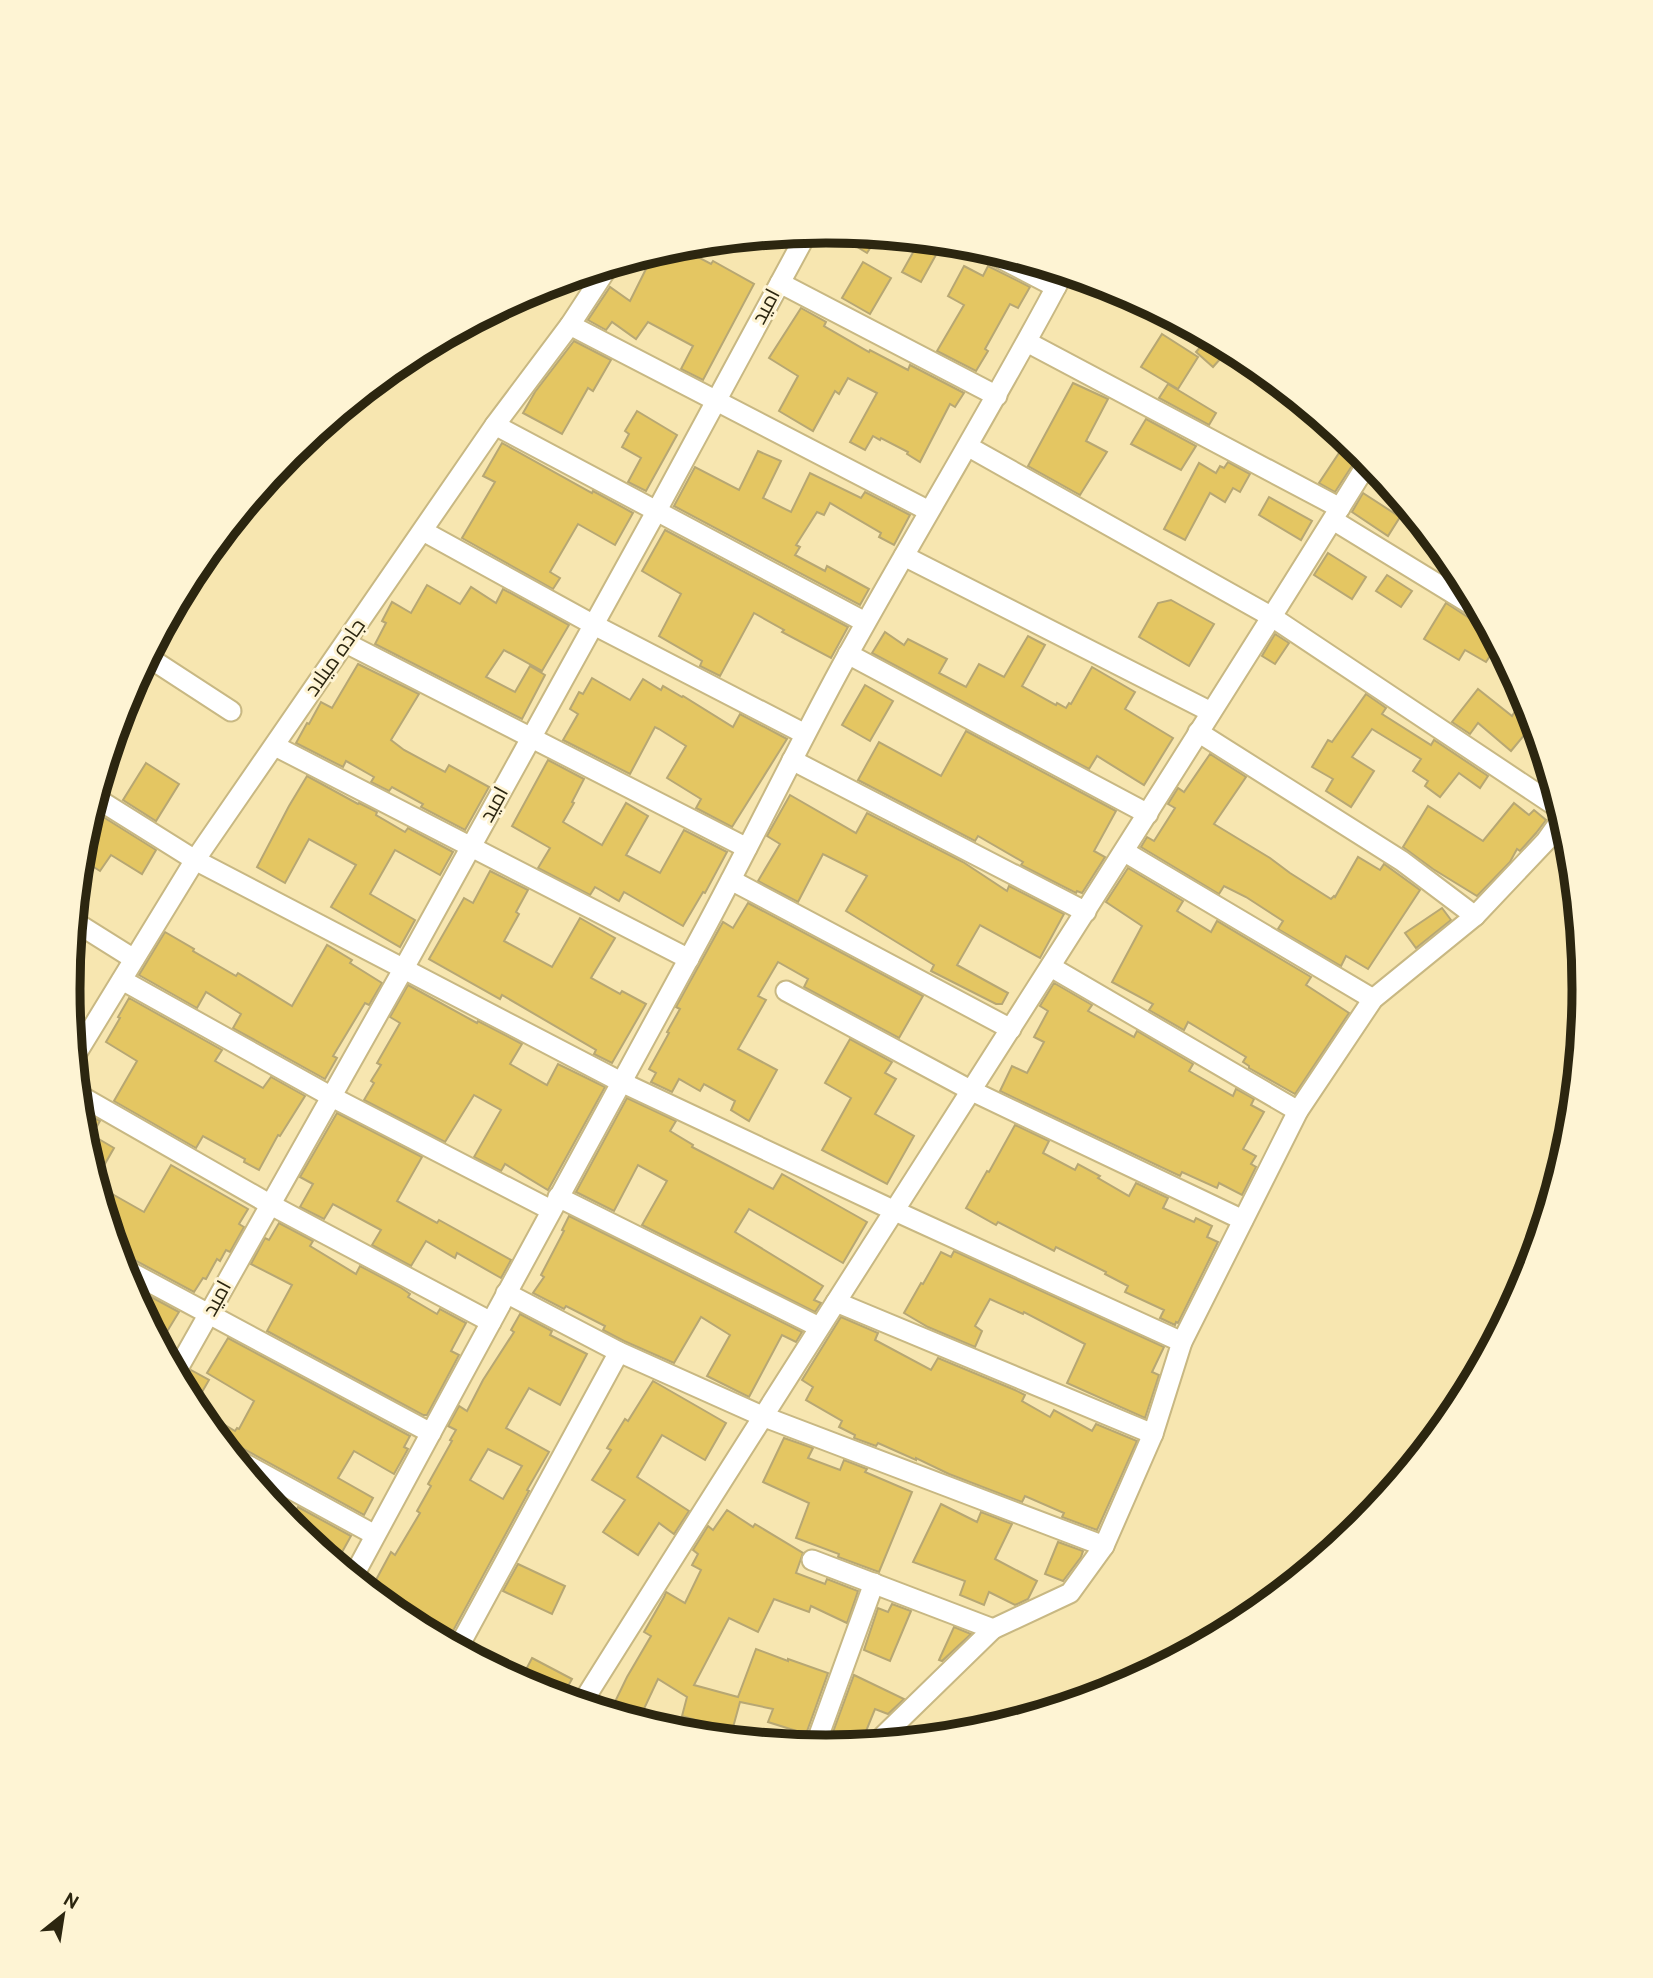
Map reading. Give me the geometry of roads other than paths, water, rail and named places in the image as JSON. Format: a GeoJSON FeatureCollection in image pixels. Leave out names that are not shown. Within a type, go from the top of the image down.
{"type":"FeatureCollection","features":[{"type":"Feature","properties":{"kind":"street","name":"امید"},"geometry":{"type":"LineString","coordinates":[[181,1363],[472,847],[801,244]]}},
{"type":"Feature","properties":{"kind":"street","name":"جاده میلاد"},"geometry":{"type":"LineString","coordinates":[[82,1042],[195,860],[495,425],[570,325],[600,279]]}},
{"type":"Feature","properties":{"kind":"street"},"geometry":{"type":"LineString","coordinates":[[357,1569],[689,959],[848,654],[997,396],[1060,281]]}},
{"type":"Feature","properties":{"kind":"street"},"geometry":{"type":"LineString","coordinates":[[780,283],[997,396]]}},
{"type":"Feature","properties":{"kind":"street"},"geometry":{"type":"LineString","coordinates":[[570,325],[929,511]]}},
{"type":"Feature","properties":{"kind":"street"},"geometry":{"type":"LineString","coordinates":[[1027,342],[1336,514],[1461,598]]}},
{"type":"Feature","properties":{"kind":"street"},"geometry":{"type":"LineString","coordinates":[[495,425],[866,622]]}},
{"type":"Feature","properties":{"kind":"street"},"geometry":{"type":"LineString","coordinates":[[968,447],[1272,617],[1548,801]]}},
{"type":"Feature","properties":{"kind":"street"},"geometry":{"type":"LineString","coordinates":[[587,1695],[762,1416],[1125,852],[1363,471]]}},
{"type":"Feature","properties":{"kind":"street"},"geometry":{"type":"LineString","coordinates":[[424,531],[594,625],[805,734]]}},
{"type":"Feature","properties":{"kind":"street"},"geometry":{"type":"LineString","coordinates":[[904,556],[1211,712]]}},
{"type":"Feature","properties":{"kind":"street"},"geometry":{"type":"LineString","coordinates":[[346,643],[747,848]]}},
{"type":"Feature","properties":{"kind":"street"},"geometry":{"type":"LineString","coordinates":[[848,654],[1148,814]]}},
{"type":"Feature","properties":{"kind":"street"},"geometry":{"type":"LineString","coordinates":[[156,662],[231,711]]}},
{"type":"Feature","properties":{"kind":"street"},"geometry":{"type":"LineString","coordinates":[[1198,732],[1402,861],[1475,916]]}},
{"type":"Feature","properties":{"kind":"street"},"geometry":{"type":"LineString","coordinates":[[275,746],[689,959]]}},
{"type":"Feature","properties":{"kind":"street"},"geometry":{"type":"LineString","coordinates":[[792,760],[1086,912]]}},
{"type":"Feature","properties":{"kind":"street"},"geometry":{"type":"LineString","coordinates":[[104,803],[195,860],[621,1082],[1182,1342]]}},
{"type":"Feature","properties":{"kind":"street"},"geometry":{"type":"LineString","coordinates":[[887,1732],[993,1629],[1070,1593],[1104,1546],[1153,1434],[1182,1342],[1298,1111],[1373,999],[1475,916],[1555,829]]}},
{"type":"Feature","properties":{"kind":"street"},"geometry":{"type":"LineString","coordinates":[[1125,852],[1373,999]]}},
{"type":"Feature","properties":{"kind":"street"},"geometry":{"type":"LineString","coordinates":[[731,880],[1012,1029]]}},
{"type":"Feature","properties":{"kind":"street"},"geometry":{"type":"LineString","coordinates":[[83,927],[134,959]]}},
{"type":"Feature","properties":{"kind":"street"},"geometry":{"type":"LineString","coordinates":[[1051,967],[1298,1111]]}},
{"type":"Feature","properties":{"kind":"street"},"geometry":{"type":"LineString","coordinates":[[122,980],[332,1097],[819,1327]]}},
{"type":"Feature","properties":{"kind":"street"},"geometry":{"type":"LineString","coordinates":[[786,991],[972,1091],[1243,1220]]}},
{"type":"Feature","properties":{"kind":"street"},"geometry":{"type":"LineString","coordinates":[[89,1101],[271,1205],[491,1322]]}},
{"type":"Feature","properties":{"kind":"street"},"geometry":{"type":"LineString","coordinates":[[138,1276],[431,1433]]}},
{"type":"Feature","properties":{"kind":"street"},"geometry":{"type":"LineString","coordinates":[[506,1293],[619,1352],[762,1416],[1104,1546]]}},
{"type":"Feature","properties":{"kind":"street"},"geometry":{"type":"LineString","coordinates":[[835,1302],[1153,1434]]}},
{"type":"Feature","properties":{"kind":"street"},"geometry":{"type":"LineString","coordinates":[[462,1640],[619,1352]]}},
{"type":"Feature","properties":{"kind":"street"},"geometry":{"type":"LineString","coordinates":[[259,1472],[375,1535]]}},
{"type":"Feature","properties":{"kind":"street"},"geometry":{"type":"LineString","coordinates":[[812,1560],[993,1629]]}},
{"type":"Feature","properties":{"kind":"street"},"geometry":{"type":"LineString","coordinates":[[819,1735],[874,1583]]}}]}
